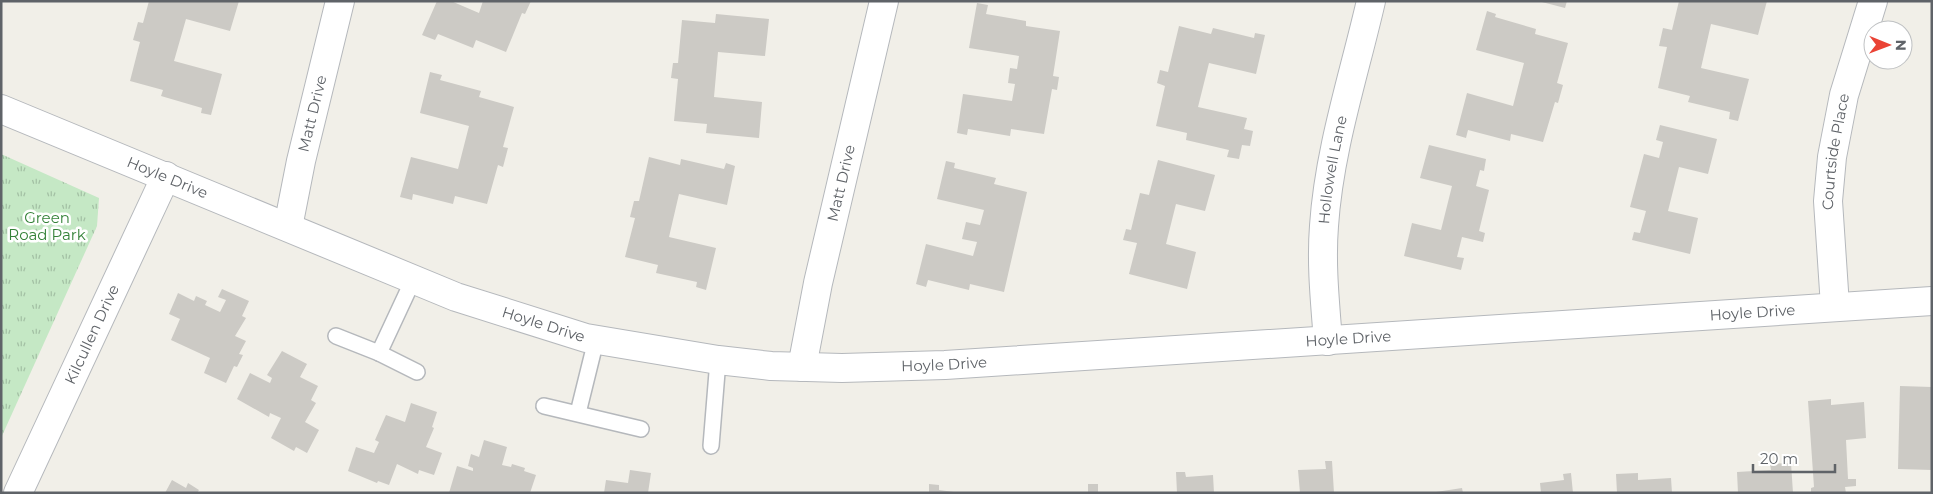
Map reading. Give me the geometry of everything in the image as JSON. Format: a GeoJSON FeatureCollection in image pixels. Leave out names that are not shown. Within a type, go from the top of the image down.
{"type":"FeatureCollection","features":[{"type":"Feature","properties":{"kind":"street","name":"Matt Drive"},"geometry":{"type":"LineString","coordinates":[[288,227],[340,1]]}},
{"type":"Feature","properties":{"kind":"street","name":"Matt Drive"},"geometry":{"type":"LineString","coordinates":[[802,366],[818,283],[884,1]]}},
{"type":"Feature","properties":{"kind":"street","name":"Hollowell Lane"},"geometry":{"type":"LineString","coordinates":[[1328,341],[1323,282],[1324,224],[1331,170],[1371,1]]}},
{"type":"Feature","properties":{"kind":"street","name":"Courtside Place"},"geometry":{"type":"LineString","coordinates":[[1835,306],[1828,201],[1832,157],[1844,95],[1873,1]]}},
{"type":"Feature","properties":{"kind":"street","name":"Hoyle Drive"},"geometry":{"type":"LineString","coordinates":[[1,108],[456,297],[596,340],[718,360],[842,368],[945,364],[1932,301]]}},
{"type":"Feature","properties":{"kind":"street","name":"Kilcullen Drive"},"geometry":{"type":"LineString","coordinates":[[18,493],[166,176]]}},
{"type":"Feature","properties":{"kind":"lane"},"geometry":{"type":"LineString","coordinates":[[379,353],[413,280]]}},
{"type":"Feature","properties":{"kind":"lane"},"geometry":{"type":"LineString","coordinates":[[336,336],[379,353],[417,372]]}},
{"type":"Feature","properties":{"kind":"lane"},"geometry":{"type":"LineString","coordinates":[[578,413],[596,340]]}},
{"type":"Feature","properties":{"kind":"lane"},"geometry":{"type":"LineString","coordinates":[[711,446],[718,360]]}},
{"type":"Feature","properties":{"kind":"lane"},"geometry":{"type":"LineString","coordinates":[[544,406],[642,429]]}},
{"type":"Feature","properties":{"kind":"green space","name":"Green Road Park"},"geometry":{"type":"Polygon","coordinates":[[[1,154],[99,198],[97,226],[1,438],[1,154]]]}},
{"type":"Feature","properties":{"kind":"building"},"geometry":{"type":"Polygon","coordinates":[[[149,1],[239,1],[230,31],[186,19],[174,61],[222,74],[211,115],[201,113],[202,108],[161,96],[163,90],[130,81],[140,42],[133,40],[138,22],[143,23],[149,1]]]}},
{"type":"Feature","properties":{"kind":"building"},"geometry":{"type":"Polygon","coordinates":[[[437,1],[451,1],[479,13],[483,1],[531,1],[525,14],[522,13],[506,52],[476,40],[473,48],[438,34],[435,40],[422,35],[437,1]]]}},
{"type":"Feature","properties":{"kind":"building"},"geometry":{"type":"Polygon","coordinates":[[[1538,1],[1567,1],[1565,8],[1538,1]]]}},
{"type":"Feature","properties":{"kind":"building"},"geometry":{"type":"Polygon","coordinates":[[[1679,1],[1767,1],[1758,35],[1711,24],[1701,68],[1749,79],[1738,121],[1729,119],[1730,112],[1688,102],[1690,96],[1658,88],[1667,47],[1659,46],[1663,28],[1672,30],[1679,1]]]}},
{"type":"Feature","properties":{"kind":"building"},"geometry":{"type":"Polygon","coordinates":[[[977,3],[988,5],[986,14],[1026,21],[1026,26],[1060,31],[1053,76],[1059,77],[1057,90],[1052,89],[1044,134],[1011,129],[1010,136],[968,129],[967,135],[957,133],[963,94],[1012,101],[1015,84],[1008,83],[1010,68],[1017,69],[1019,56],[969,48],[977,3]]]}},
{"type":"Feature","properties":{"kind":"building"},"geometry":{"type":"Polygon","coordinates":[[[1487,11],[1496,14],[1495,17],[1536,29],[1535,34],[1568,43],[1557,83],[1563,85],[1558,103],[1555,102],[1543,142],[1511,134],[1510,141],[1468,130],[1466,138],[1456,135],[1467,93],[1513,106],[1524,63],[1476,50],[1487,11]]]}},
{"type":"Feature","properties":{"kind":"building"},"geometry":{"type":"Polygon","coordinates":[[[716,14],[769,19],[765,56],[718,52],[714,97],[762,102],[759,138],[706,133],[707,124],[674,121],[678,79],[671,78],[673,63],[678,63],[682,20],[715,23],[716,14]]]}},
{"type":"Feature","properties":{"kind":"building"},"geometry":{"type":"Polygon","coordinates":[[[1179,26],[1211,34],[1213,28],[1254,38],[1255,33],[1265,35],[1256,74],[1209,63],[1198,107],[1247,118],[1244,129],[1253,131],[1250,146],[1242,145],[1239,159],[1227,157],[1229,150],[1186,140],[1187,133],[1156,126],[1165,86],[1157,83],[1160,70],[1168,72],[1179,26]]]}},
{"type":"Feature","properties":{"kind":"building"},"geometry":{"type":"Polygon","coordinates":[[[430,72],[442,75],[440,80],[481,91],[479,97],[514,107],[503,147],[508,148],[503,167],[498,165],[487,204],[455,196],[453,204],[413,194],[412,200],[400,197],[411,157],[458,169],[469,126],[420,113],[430,72]]]}},
{"type":"Feature","properties":{"kind":"building"},"geometry":{"type":"Polygon","coordinates":[[[1660,125],[1717,139],[1708,174],[1679,167],[1668,211],[1698,218],[1690,254],[1632,240],[1634,232],[1640,233],[1646,211],[1630,207],[1644,154],[1659,158],[1663,142],[1656,140],[1660,125]]]}},
{"type":"Feature","properties":{"kind":"building"},"geometry":{"type":"Polygon","coordinates":[[[1429,145],[1486,159],[1484,171],[1480,170],[1476,186],[1489,190],[1479,231],[1485,233],[1483,242],[1462,237],[1457,257],[1464,258],[1461,270],[1404,256],[1412,223],[1441,230],[1452,186],[1420,178],[1429,145]]]}},
{"type":"Feature","properties":{"kind":"building"},"geometry":{"type":"Polygon","coordinates":[[[649,157],[680,165],[681,159],[724,169],[726,163],[735,166],[727,205],[679,194],[669,237],[716,248],[706,290],[696,287],[697,282],[656,273],[658,265],[625,257],[635,218],[630,217],[634,201],[639,201],[649,157]]]}},
{"type":"Feature","properties":{"kind":"building"},"geometry":{"type":"Polygon","coordinates":[[[1158,160],[1215,175],[1205,211],[1176,204],[1166,244],[1196,252],[1187,289],[1129,274],[1137,243],[1123,240],[1126,229],[1131,230],[1140,193],[1149,195],[1158,160]]]}},
{"type":"Feature","properties":{"kind":"building"},"geometry":{"type":"Polygon","coordinates":[[[946,161],[955,163],[954,168],[996,178],[994,184],[1027,192],[1004,292],[970,284],[969,290],[928,280],[926,287],[916,284],[926,244],[973,256],[977,242],[962,239],[966,222],[980,225],[984,210],[937,199],[946,161]]]}},
{"type":"Feature","properties":{"kind":"building"},"geometry":{"type":"Polygon","coordinates":[[[222,289],[249,301],[242,316],[246,318],[235,336],[246,341],[239,354],[243,355],[237,367],[234,366],[226,383],[204,373],[210,358],[171,340],[180,319],[169,314],[178,293],[194,301],[196,296],[207,301],[205,305],[220,312],[226,300],[218,297],[222,289]]]}},
{"type":"Feature","properties":{"kind":"building"},"geometry":{"type":"Polygon","coordinates":[[[282,351],[307,364],[300,377],[318,386],[311,400],[316,403],[305,422],[319,430],[307,453],[296,447],[294,451],[271,438],[281,418],[270,413],[269,417],[237,399],[250,373],[270,383],[272,378],[267,375],[282,351]]]}},
{"type":"Feature","properties":{"kind":"building"},"geometry":{"type":"Polygon","coordinates":[[[1900,386],[1932,387],[1932,470],[1898,469],[1900,386]]]}},
{"type":"Feature","properties":{"kind":"building"},"geometry":{"type":"Polygon","coordinates":[[[1831,399],[1831,405],[1864,402],[1866,438],[1846,440],[1848,479],[1856,479],[1856,486],[1845,487],[1846,493],[1811,493],[1811,488],[1814,487],[1808,401],[1831,399]]]}},
{"type":"Feature","properties":{"kind":"building"},"geometry":{"type":"Polygon","coordinates":[[[411,403],[437,412],[432,427],[434,428],[426,447],[442,453],[434,475],[419,470],[418,474],[397,464],[389,485],[378,481],[377,483],[348,471],[356,447],[374,453],[379,442],[375,440],[386,415],[405,422],[411,403]]]}},
{"type":"Feature","properties":{"kind":"building"},"geometry":{"type":"Polygon","coordinates":[[[484,440],[507,447],[502,465],[511,467],[512,464],[525,468],[524,471],[536,475],[530,493],[449,493],[457,466],[473,471],[473,468],[468,466],[471,454],[479,457],[484,440]]]}},
{"type":"Feature","properties":{"kind":"building"},"geometry":{"type":"Polygon","coordinates":[[[1325,461],[1332,461],[1334,493],[1300,493],[1298,470],[1326,469],[1325,461]]]}},
{"type":"Feature","properties":{"kind":"building"},"geometry":{"type":"Polygon","coordinates":[[[1791,463],[1793,493],[1738,493],[1737,472],[1771,470],[1770,464],[1791,463]]]}},
{"type":"Feature","properties":{"kind":"building"},"geometry":{"type":"Polygon","coordinates":[[[630,470],[651,473],[648,493],[604,493],[606,480],[628,483],[630,470]]]}},
{"type":"Feature","properties":{"kind":"building"},"geometry":{"type":"Polygon","coordinates":[[[1176,472],[1185,472],[1186,477],[1213,475],[1214,493],[1177,493],[1176,472]]]}},
{"type":"Feature","properties":{"kind":"building"},"geometry":{"type":"Polygon","coordinates":[[[1571,473],[1573,493],[1541,493],[1540,483],[1564,480],[1563,474],[1571,473]]]}},
{"type":"Feature","properties":{"kind":"building"},"geometry":{"type":"Polygon","coordinates":[[[1638,473],[1638,480],[1671,478],[1672,493],[1617,493],[1616,474],[1638,473]]]}},
{"type":"Feature","properties":{"kind":"building"},"geometry":{"type":"Polygon","coordinates":[[[172,480],[186,488],[188,483],[199,490],[197,493],[165,493],[172,480]]]}},
{"type":"Feature","properties":{"kind":"building"},"geometry":{"type":"Polygon","coordinates":[[[929,484],[939,485],[939,490],[961,493],[929,493],[929,484]]]}},
{"type":"Feature","properties":{"kind":"building"},"geometry":{"type":"Polygon","coordinates":[[[1088,484],[1098,484],[1098,493],[1088,493],[1088,484]]]}},
{"type":"Feature","properties":{"kind":"building"},"geometry":{"type":"Polygon","coordinates":[[[1462,488],[1463,493],[1436,492],[1462,488]]]}}]}
